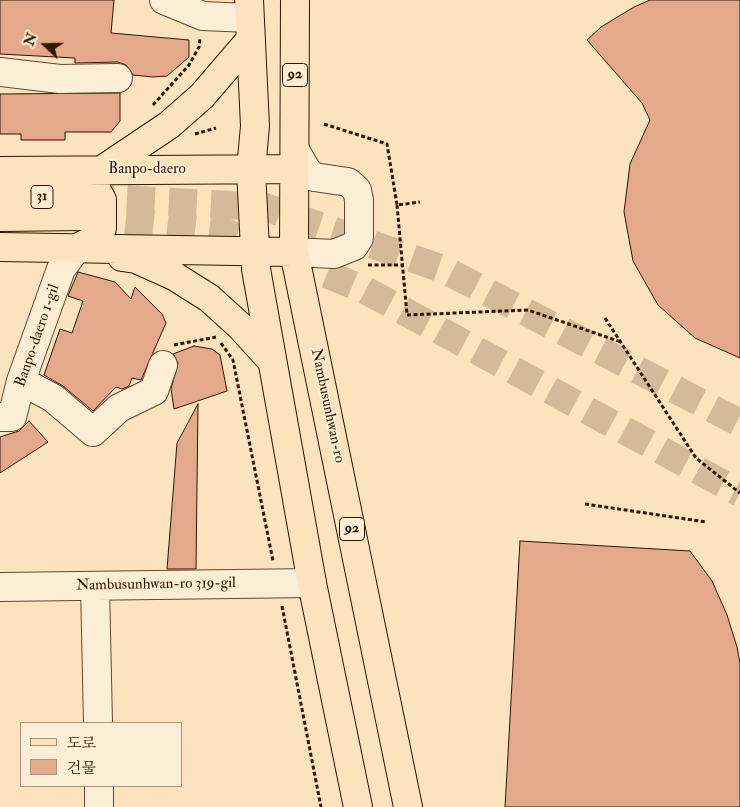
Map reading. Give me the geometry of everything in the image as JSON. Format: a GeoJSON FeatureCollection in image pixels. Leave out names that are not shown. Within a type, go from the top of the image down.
{"type":"FeatureCollection","features":[{"type":"Feature","properties":{"kind":"main road","name":"Nambusunhwan-ro"},"geometry":{"type":"LineString","coordinates":[[295,0],[294,252],[408,807]]}},
{"type":"Feature","properties":{"kind":"main road"},"geometry":{"type":"LineString","coordinates":[[249,19],[255,126],[251,170],[254,251],[271,360],[312,584],[358,807]]}},
{"type":"Feature","properties":{"kind":"main road"},"geometry":{"type":"LineString","coordinates":[[77,248],[99,237],[102,228],[102,200],[89,188],[169,125],[202,96],[249,19]]}},
{"type":"Feature","properties":{"kind":"main road","name":"Banpo-daero"},"geometry":{"type":"LineString","coordinates":[[0,171],[89,188],[251,170],[295,160]]}},
{"type":"Feature","properties":{"kind":"main road","name":"31"},"geometry":{"type":"LineString","coordinates":[[0,196],[89,188]]}},
{"type":"Feature","properties":{"kind":"main road","name":"31"},"geometry":{"type":"LineString","coordinates":[[0,217],[89,188]]}},
{"type":"Feature","properties":{"kind":"main road"},"geometry":{"type":"LineString","coordinates":[[0,247],[294,252]]}},
{"type":"Feature","properties":{"kind":"main road"},"geometry":{"type":"LineString","coordinates":[[77,248],[136,259],[174,276],[209,298],[241,327],[271,360]]}},
{"type":"Feature","properties":{"kind":"street"},"geometry":{"type":"LineString","coordinates":[[164,0],[203,16],[249,19]]}},
{"type":"Feature","properties":{"kind":"street"},"geometry":{"type":"LineString","coordinates":[[0,72],[60,79],[118,78]]}},
{"type":"Feature","properties":{"kind":"street"},"geometry":{"type":"LineString","coordinates":[[294,252],[334,254],[354,246],[359,238],[359,200],[357,190],[348,182],[314,177],[295,160]]}},
{"type":"Feature","properties":{"kind":"street","name":"Banpo-daero 1-gil"},"geometry":{"type":"LineString","coordinates":[[0,417],[12,417],[21,381],[61,269],[77,248]]}},
{"type":"Feature","properties":{"kind":"street"},"geometry":{"type":"LineString","coordinates":[[21,381],[53,398],[92,432],[119,408],[154,391],[163,365]]}},
{"type":"Feature","properties":{"kind":"street","name":"Nambusunhwan-ro 319-gil"},"geometry":{"type":"LineString","coordinates":[[0,588],[312,584]]}},
{"type":"Feature","properties":{"kind":"street"},"geometry":{"type":"LineString","coordinates":[[95,586],[98,722]]}},
{"type":"Feature","properties":{"kind":"street"},"geometry":{"type":"LineString","coordinates":[[99,787],[100,807]]}},
{"type":"Feature","properties":{"kind":"path"},"geometry":{"type":"LineString","coordinates":[[148,111],[192,59],[199,47],[203,16]]}},
{"type":"Feature","properties":{"kind":"path"},"geometry":{"type":"LineString","coordinates":[[324,124],[387,144],[397,205],[407,316],[528,310],[621,342]]}},
{"type":"Feature","properties":{"kind":"path"},"geometry":{"type":"LineString","coordinates":[[188,136],[216,128]]}},
{"type":"Feature","properties":{"kind":"path"},"geometry":{"type":"LineString","coordinates":[[397,205],[420,202]]}},
{"type":"Feature","properties":{"kind":"path"},"geometry":{"type":"LineString","coordinates":[[605,318],[696,458],[740,493]]}},
{"type":"Feature","properties":{"kind":"path"},"geometry":{"type":"LineString","coordinates":[[209,332],[216,337],[233,360],[321,807]]}},
{"type":"Feature","properties":{"kind":"path"},"geometry":{"type":"LineString","coordinates":[[163,365],[174,345],[216,337]]}},
{"type":"Feature","properties":{"kind":"path"},"geometry":{"type":"LineString","coordinates":[[585,504],[706,522]]}},
{"type":"Feature","properties":{"kind":"building"},"geometry":{"type":"Polygon","coordinates":[[[0,0],[114,0],[111,33],[189,40],[189,57],[167,76],[153,77],[133,75],[126,65],[118,62],[75,63],[75,58],[0,54],[0,0]]]}},
{"type":"Feature","properties":{"kind":"building"},"geometry":{"type":"Polygon","coordinates":[[[650,0],[740,0],[740,358],[695,338],[658,305],[633,261],[624,212],[630,164],[650,120],[642,103],[587,40],[601,27],[634,7],[650,0]]]}},
{"type":"Feature","properties":{"kind":"building"},"geometry":{"type":"Polygon","coordinates":[[[120,93],[120,121],[111,132],[65,132],[65,140],[21,140],[21,134],[0,134],[0,94],[120,93]]]}},
{"type":"Feature","properties":{"kind":"building"},"geometry":{"type":"Polygon","coordinates":[[[78,272],[115,282],[131,299],[135,287],[162,314],[166,323],[141,380],[132,378],[129,386],[122,389],[116,387],[93,411],[63,386],[44,375],[60,329],[72,333],[83,301],[68,296],[78,272]]]}},
{"type":"Feature","properties":{"kind":"building"},"geometry":{"type":"Polygon","coordinates":[[[194,346],[212,349],[220,355],[227,391],[174,409],[171,389],[178,363],[173,354],[194,346]]]}},
{"type":"Feature","properties":{"kind":"building"},"geometry":{"type":"Polygon","coordinates":[[[198,404],[196,569],[167,569],[177,443],[198,404]]]}},
{"type":"Feature","properties":{"kind":"building"},"geometry":{"type":"Polygon","coordinates":[[[29,421],[48,442],[0,473],[0,437],[19,431],[29,421]]]}},
{"type":"Feature","properties":{"kind":"building"},"geometry":{"type":"Polygon","coordinates":[[[520,541],[690,551],[712,581],[727,615],[737,647],[740,663],[740,807],[505,807],[520,541]]]}},
{"type":"Feature","properties":{"kind":"tunnel"},"geometry":{"type":"LineString","coordinates":[[85,197],[265,207],[443,269],[740,423]]}},
{"type":"Feature","properties":{"kind":"tunnel"},"geometry":{"type":"LineString","coordinates":[[84,216],[227,233],[365,290],[740,493]]}}]}
